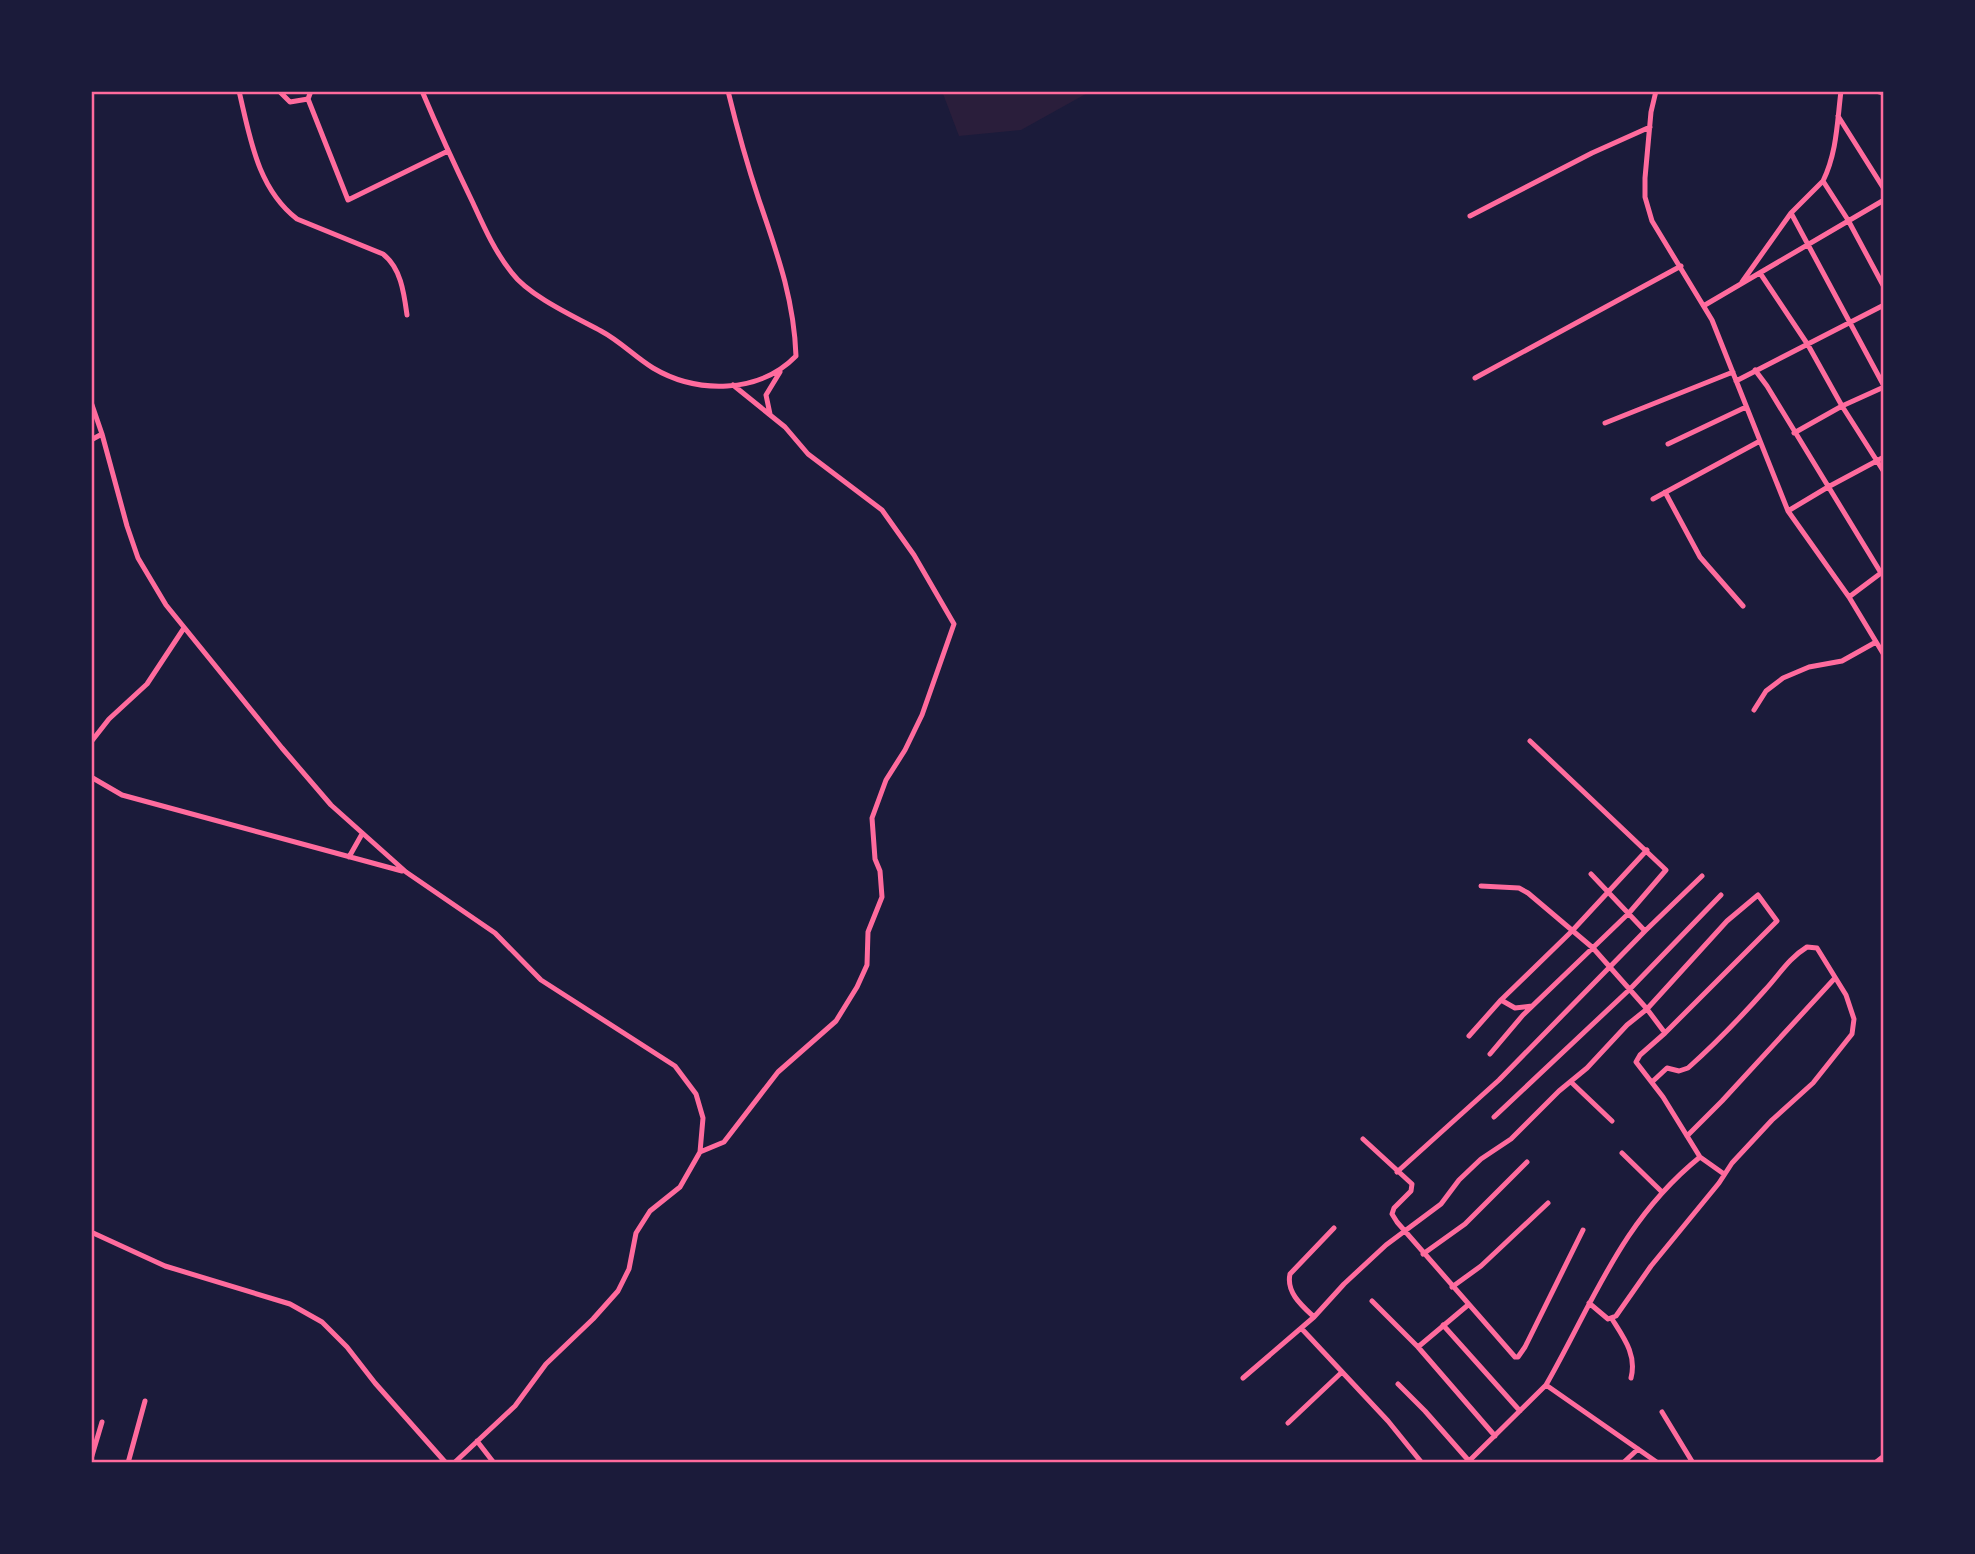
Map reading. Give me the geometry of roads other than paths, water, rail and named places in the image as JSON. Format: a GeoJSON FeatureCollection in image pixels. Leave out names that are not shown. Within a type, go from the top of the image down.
{"type":"FeatureCollection","features":[{"type":"Feature","properties":{"kind":"street"},"geometry":{"type":"LineString","coordinates":[[239,91],[252,149],[279,202],[297,219],[383,254],[389,259],[397,270],[407,315]]}},
{"type":"Feature","properties":{"kind":"street"},"geometry":{"type":"LineString","coordinates":[[279,91],[290,102],[308,99]]}},
{"type":"Feature","properties":{"kind":"street"},"geometry":{"type":"LineString","coordinates":[[311,91],[308,99],[348,200],[448,151]]}},
{"type":"Feature","properties":{"kind":"street"},"geometry":{"type":"LineString","coordinates":[[422,91],[491,242],[513,275],[544,299],[610,336],[652,368],[681,382],[721,387],[760,380],[782,369]]}},
{"type":"Feature","properties":{"kind":"street"},"geometry":{"type":"LineString","coordinates":[[728,91],[743,149],[785,274],[795,324],[796,356],[782,369],[766,395],[770,414]]}},
{"type":"Feature","properties":{"kind":"street"},"geometry":{"type":"LineString","coordinates":[[1656,91],[1645,178],[1645,197],[1653,220],[1705,306],[1788,511],[1849,597],[1884,655]]}},
{"type":"Feature","properties":{"kind":"street"},"geometry":{"type":"LineString","coordinates":[[1741,284],[1791,213],[1823,181],[1832,163],[1836,145],[1841,91]]}},
{"type":"Feature","properties":{"kind":"street"},"geometry":{"type":"LineString","coordinates":[[1877,91],[1884,93]]}},
{"type":"Feature","properties":{"kind":"street"},"geometry":{"type":"LineString","coordinates":[[1838,116],[1884,189]]}},
{"type":"Feature","properties":{"kind":"street"},"geometry":{"type":"LineString","coordinates":[[1470,216],[1592,153],[1650,127]]}},
{"type":"Feature","properties":{"kind":"street"},"geometry":{"type":"LineString","coordinates":[[1823,181],[1884,287]]}},
{"type":"Feature","properties":{"kind":"street"},"geometry":{"type":"LineString","coordinates":[[1705,306],[1884,200]]}},
{"type":"Feature","properties":{"kind":"street"},"geometry":{"type":"LineString","coordinates":[[1791,213],[1884,387],[1842,406],[1794,433]]}},
{"type":"Feature","properties":{"kind":"street"},"geometry":{"type":"LineString","coordinates":[[1475,378],[1681,266]]}},
{"type":"Feature","properties":{"kind":"street"},"geometry":{"type":"LineString","coordinates":[[1760,273],[1808,345],[1842,406],[1884,472]]}},
{"type":"Feature","properties":{"kind":"street"},"geometry":{"type":"LineString","coordinates":[[1736,381],[1884,305]]}},
{"type":"Feature","properties":{"kind":"street"},"geometry":{"type":"LineString","coordinates":[[1755,370],[1883,572],[1849,597]]}},
{"type":"Feature","properties":{"kind":"street"},"geometry":{"type":"LineString","coordinates":[[1605,424],[1733,372]]}},
{"type":"Feature","properties":{"kind":"street"},"geometry":{"type":"LineString","coordinates":[[700,1152],[724,1142],[778,1072],[836,1021],[857,987],[867,964],[868,932],[882,897],[880,871],[875,859],[872,818],[886,780],[922,715],[954,624],[914,555],[881,510],[808,454],[785,427],[733,385]]}},
{"type":"Feature","properties":{"kind":"street"},"geometry":{"type":"LineString","coordinates":[[91,402],[138,558],[166,605],[331,805],[406,872],[495,933],[541,980],[675,1066],[696,1094],[703,1118],[700,1152],[680,1187],[650,1211],[636,1233],[629,1269],[618,1291],[546,1364],[515,1406],[454,1463]]}},
{"type":"Feature","properties":{"kind":"street"},"geometry":{"type":"LineString","coordinates":[[1668,444],[1746,407]]}},
{"type":"Feature","properties":{"kind":"street"},"geometry":{"type":"LineString","coordinates":[[91,440],[102,434]]}},
{"type":"Feature","properties":{"kind":"street"},"geometry":{"type":"LineString","coordinates":[[1653,499],[1760,441]]}},
{"type":"Feature","properties":{"kind":"street"},"geometry":{"type":"LineString","coordinates":[[1788,511],[1884,457]]}},
{"type":"Feature","properties":{"kind":"street"},"geometry":{"type":"LineString","coordinates":[[1665,492],[1700,557],[1743,606]]}},
{"type":"Feature","properties":{"kind":"street"},"geometry":{"type":"LineString","coordinates":[[91,741],[109,719],[147,684],[184,628]]}},
{"type":"Feature","properties":{"kind":"street"},"geometry":{"type":"LineString","coordinates":[[1754,710],[1766,691],[1783,678],[1809,667],[1842,661],[1876,642]]}},
{"type":"Feature","properties":{"kind":"street"},"geometry":{"type":"LineString","coordinates":[[1490,1054],[1532,1006],[1629,913],[1666,870],[1530,741]]}},
{"type":"Feature","properties":{"kind":"street"},"geometry":{"type":"LineString","coordinates":[[91,778],[122,795],[406,872]]}},
{"type":"Feature","properties":{"kind":"street"},"geometry":{"type":"LineString","coordinates":[[349,857],[362,834]]}},
{"type":"Feature","properties":{"kind":"street"},"geometry":{"type":"LineString","coordinates":[[1469,1036],[1647,850]]}},
{"type":"Feature","properties":{"kind":"street"},"geometry":{"type":"LineString","coordinates":[[1591,874],[1646,931]]}},
{"type":"Feature","properties":{"kind":"street"},"geometry":{"type":"LineString","coordinates":[[1397,1172],[1499,1080],[1702,876]]}},
{"type":"Feature","properties":{"kind":"street"},"geometry":{"type":"LineString","coordinates":[[1481,886],[1519,888],[1528,892],[1593,948],[1665,1033]]}},
{"type":"Feature","properties":{"kind":"street"},"geometry":{"type":"LineString","coordinates":[[1494,1117],[1630,989],[1721,895]]}},
{"type":"Feature","properties":{"kind":"street"},"geometry":{"type":"LineString","coordinates":[[1243,1378],[1314,1317],[1344,1284],[1434,1210],[1481,1159],[1511,1139],[1595,1061],[1627,1025],[1647,1009],[1727,921],[1758,895],[1777,922],[1636,1060],[1700,1157],[1724,1174]]}},
{"type":"Feature","properties":{"kind":"street"},"geometry":{"type":"LineString","coordinates":[[1612,1319],[1731,1163],[1772,1120],[1813,1083],[1852,1034],[1854,1019],[1851,1006],[1817,948],[1807,947],[1778,973],[1768,988],[1736,1022],[1688,1068],[1679,1072],[1667,1068],[1651,1082]]}},
{"type":"Feature","properties":{"kind":"street"},"geometry":{"type":"LineString","coordinates":[[1687,1136],[1723,1101],[1835,978]]}},
{"type":"Feature","properties":{"kind":"street"},"geometry":{"type":"LineString","coordinates":[[1501,1000],[1515,1008],[1532,1006]]}},
{"type":"Feature","properties":{"kind":"street"},"geometry":{"type":"LineString","coordinates":[[1571,1082],[1612,1121]]}},
{"type":"Feature","properties":{"kind":"street"},"geometry":{"type":"LineString","coordinates":[[1363,1139],[1412,1184],[1413,1188],[1392,1213],[1404,1232],[1510,1353],[1518,1357],[1549,1302],[1583,1230]]}},
{"type":"Feature","properties":{"kind":"street"},"geometry":{"type":"LineString","coordinates":[[1622,1153],[1662,1192]]}},
{"type":"Feature","properties":{"kind":"street"},"geometry":{"type":"LineString","coordinates":[[1398,1384],[1468,1462],[1546,1385],[1588,1303],[1628,1234],[1662,1192],[1700,1157]]}},
{"type":"Feature","properties":{"kind":"street"},"geometry":{"type":"LineString","coordinates":[[1423,1254],[1465,1224],[1527,1162]]}},
{"type":"Feature","properties":{"kind":"street"},"geometry":{"type":"LineString","coordinates":[[1452,1287],[1481,1266],[1548,1203]]}},
{"type":"Feature","properties":{"kind":"street"},"geometry":{"type":"LineString","coordinates":[[1314,1317],[1293,1294],[1288,1279],[1334,1228]]}},
{"type":"Feature","properties":{"kind":"street"},"geometry":{"type":"LineString","coordinates":[[91,1231],[165,1266],[290,1304],[322,1322],[347,1347],[446,1463]]}},
{"type":"Feature","properties":{"kind":"street"},"geometry":{"type":"LineString","coordinates":[[1372,1301],[1418,1347],[1495,1436]]}},
{"type":"Feature","properties":{"kind":"street"},"geometry":{"type":"LineString","coordinates":[[1588,1303],[1608,1319],[1612,1319],[1632,1355],[1634,1366],[1631,1378]]}},
{"type":"Feature","properties":{"kind":"street"},"geometry":{"type":"LineString","coordinates":[[1418,1347],[1468,1306]]}},
{"type":"Feature","properties":{"kind":"street"},"geometry":{"type":"LineString","coordinates":[[1443,1325],[1520,1410]]}},
{"type":"Feature","properties":{"kind":"street"},"geometry":{"type":"LineString","coordinates":[[1301,1328],[1388,1421],[1422,1463]]}},
{"type":"Feature","properties":{"kind":"street"},"geometry":{"type":"LineString","coordinates":[[1288,1423],[1342,1373]]}},
{"type":"Feature","properties":{"kind":"street"},"geometry":{"type":"LineString","coordinates":[[1546,1385],[1658,1463]]}},
{"type":"Feature","properties":{"kind":"street"},"geometry":{"type":"LineString","coordinates":[[128,1463],[145,1401]]}},
{"type":"Feature","properties":{"kind":"street"},"geometry":{"type":"LineString","coordinates":[[1662,1412],[1693,1463]]}},
{"type":"Feature","properties":{"kind":"street"},"geometry":{"type":"LineString","coordinates":[[91,1459],[102,1422]]}},
{"type":"Feature","properties":{"kind":"street"},"geometry":{"type":"LineString","coordinates":[[477,1441],[494,1463]]}},
{"type":"Feature","properties":{"kind":"street"},"geometry":{"type":"LineString","coordinates":[[1623,1463],[1638,1449]]}},
{"type":"Feature","properties":{"kind":"street"},"geometry":{"type":"LineString","coordinates":[[1875,1463],[1884,1456]]}}]}
